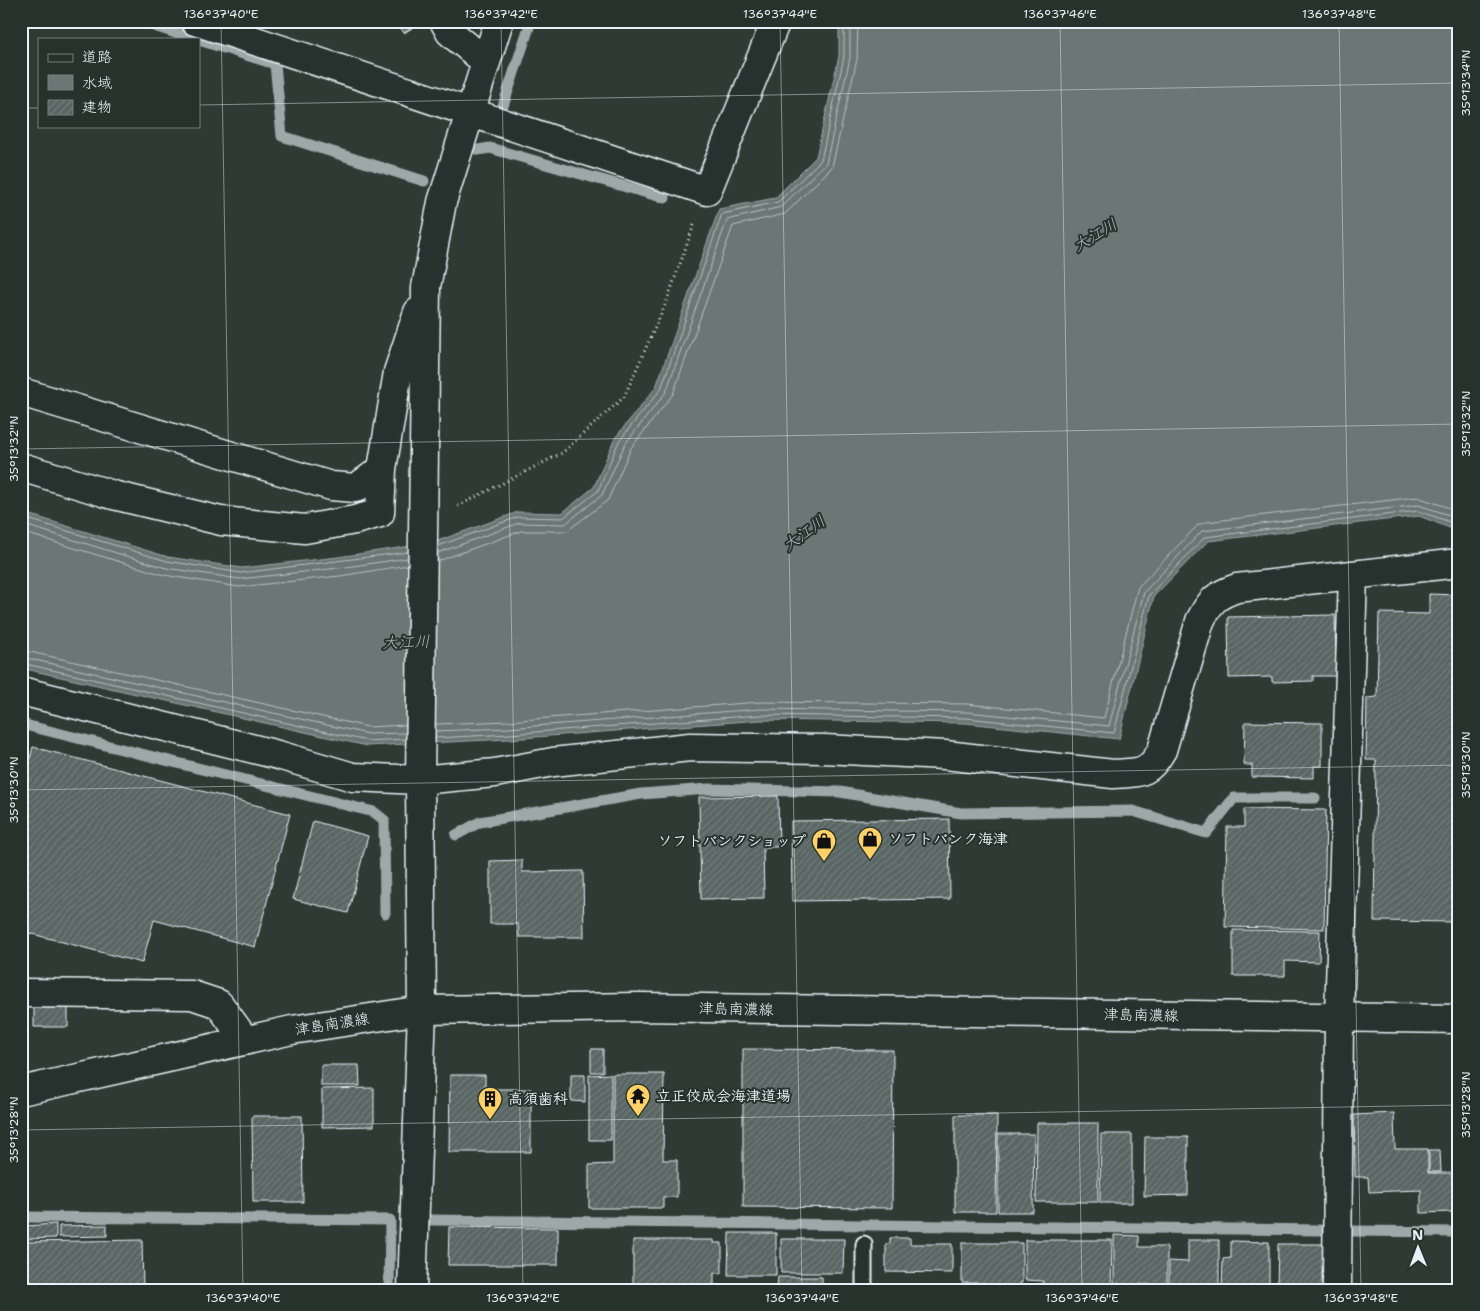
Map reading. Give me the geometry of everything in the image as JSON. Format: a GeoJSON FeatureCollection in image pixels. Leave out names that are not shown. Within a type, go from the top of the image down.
{"type":"FeatureCollection","features":[{"type":"Feature","properties":{"kind":"street"},"geometry":{"type":"LineString","coordinates":[[195,21],[707,191],[776,21]]}},
{"type":"Feature","properties":{"kind":"street"},"geometry":{"type":"LineString","coordinates":[[444,21],[450,32],[486,62]]}},
{"type":"Feature","properties":{"kind":"street"},"geometry":{"type":"LineString","coordinates":[[21,467],[114,495],[220,521],[305,529],[355,520],[380,513],[382,469],[398,372],[426,287],[442,202],[499,21]]}},
{"type":"Feature","properties":{"kind":"street"},"geometry":{"type":"LineString","coordinates":[[412,1290],[422,1010],[421,771],[426,287]]}},
{"type":"Feature","properties":{"kind":"street"},"geometry":{"type":"LineString","coordinates":[[21,392],[331,486],[356,488],[382,469]]}},
{"type":"Feature","properties":{"kind":"street"},"geometry":{"type":"LineString","coordinates":[[21,691],[278,754],[353,777],[421,771],[495,773],[553,762],[690,747],[824,749],[945,755],[1113,774],[1136,773],[1153,766],[1162,750],[1200,621],[1209,605],[1221,593],[1237,588],[1459,563]]}},
{"type":"Feature","properties":{"kind":"street"},"geometry":{"type":"LineString","coordinates":[[1337,1290],[1339,1017],[1353,574]]}},
{"type":"Feature","properties":{"kind":"street"},"geometry":{"type":"LineString","coordinates":[[21,993],[192,995],[219,1004],[245,1040]]}},
{"type":"Feature","properties":{"kind":"street","name":"津島南濃線"},"geometry":{"type":"LineString","coordinates":[[21,1091],[292,1030],[422,1010],[630,1007],[1459,1019]]}},
{"type":"Feature","properties":{"kind":"lane"},"geometry":{"type":"LineString","coordinates":[[864,1244],[864,1290]]}},
{"type":"Feature","properties":{"kind":"path"},"geometry":{"type":"LineString","coordinates":[[458,506],[562,453],[624,397],[666,303],[707,191]]}},
{"type":"Feature","properties":{"kind":"water","name":"大江川"},"geometry":{"type":"Polygon","coordinates":[[[839,21],[1459,21],[1459,529],[1455,530],[1419,516],[1208,541],[1154,596],[1119,739],[966,723],[760,720],[509,739],[367,746],[21,668],[21,512],[168,557],[242,568],[338,557],[432,543],[518,512],[562,513],[594,487],[615,438],[656,387],[719,209],[775,198],[816,157],[839,56],[839,21]]]}},
{"type":"Feature","properties":{"kind":"building"},"geometry":{"type":"Polygon","coordinates":[[[396,21],[423,21],[404,33],[396,21]]]}},
{"type":"Feature","properties":{"kind":"building"},"geometry":{"type":"Polygon","coordinates":[[[1429,594],[1459,595],[1459,922],[1374,921],[1376,760],[1366,760],[1367,698],[1377,697],[1379,613],[1429,614],[1429,594]]]}},
{"type":"Feature","properties":{"kind":"building"},"geometry":{"type":"Polygon","coordinates":[[[1335,615],[1336,676],[1313,676],[1313,681],[1272,682],[1272,677],[1229,678],[1228,617],[1335,615]]]}},
{"type":"Feature","properties":{"kind":"building"},"geometry":{"type":"Polygon","coordinates":[[[1245,722],[1322,723],[1322,766],[1314,766],[1314,778],[1252,777],[1252,765],[1244,765],[1245,722]]]}},
{"type":"Feature","properties":{"kind":"building"},"geometry":{"type":"Polygon","coordinates":[[[33,747],[290,814],[255,947],[154,920],[142,963],[21,931],[21,793],[33,747]]]}},
{"type":"Feature","properties":{"kind":"building"},"geometry":{"type":"Polygon","coordinates":[[[778,796],[779,847],[763,847],[764,898],[701,899],[699,797],[778,796]]]}},
{"type":"Feature","properties":{"kind":"building"},"geometry":{"type":"Polygon","coordinates":[[[1244,809],[1326,810],[1324,929],[1225,927],[1227,827],[1244,827],[1244,809]]]}},
{"type":"Feature","properties":{"kind":"building","name":"ソフトバンク海津"},"geometry":{"type":"Polygon","coordinates":[[[949,819],[950,899],[792,901],[791,821],[949,819]]]}},
{"type":"Feature","properties":{"kind":"building"},"geometry":{"type":"Polygon","coordinates":[[[313,821],[368,836],[348,913],[293,899],[313,821]]]}},
{"type":"Feature","properties":{"kind":"building"},"geometry":{"type":"Polygon","coordinates":[[[522,860],[522,872],[583,871],[584,937],[519,937],[518,924],[490,924],[490,861],[522,860]]]}},
{"type":"Feature","properties":{"kind":"building"},"geometry":{"type":"Polygon","coordinates":[[[1233,930],[1320,931],[1319,962],[1285,961],[1285,976],[1233,976],[1233,930]]]}},
{"type":"Feature","properties":{"kind":"building"},"geometry":{"type":"Polygon","coordinates":[[[34,1007],[68,1007],[68,1027],[34,1027],[34,1007]]]}},
{"type":"Feature","properties":{"kind":"building"},"geometry":{"type":"Polygon","coordinates":[[[591,1049],[603,1049],[603,1072],[591,1072],[591,1049]]]}},
{"type":"Feature","properties":{"kind":"building"},"geometry":{"type":"Polygon","coordinates":[[[743,1049],[893,1050],[892,1208],[743,1207],[743,1049]]]}},
{"type":"Feature","properties":{"kind":"building"},"geometry":{"type":"Polygon","coordinates":[[[321,1065],[359,1065],[360,1086],[321,1086],[321,1065]]]}},
{"type":"Feature","properties":{"kind":"building"},"geometry":{"type":"Polygon","coordinates":[[[611,1074],[611,1140],[589,1140],[589,1075],[611,1074]]]}},
{"type":"Feature","properties":{"kind":"building","name":"立正佼成会海津道場"},"geometry":{"type":"Polygon","coordinates":[[[613,1074],[664,1074],[663,1160],[677,1160],[677,1197],[663,1197],[663,1208],[589,1208],[589,1165],[613,1164],[613,1074]]]}},
{"type":"Feature","properties":{"kind":"building","name":"高須歯科"},"geometry":{"type":"Polygon","coordinates":[[[450,1075],[485,1075],[485,1089],[531,1089],[531,1152],[449,1152],[450,1075]]]}},
{"type":"Feature","properties":{"kind":"building"},"geometry":{"type":"Polygon","coordinates":[[[571,1075],[585,1075],[585,1102],[571,1101],[571,1075]]]}},
{"type":"Feature","properties":{"kind":"building"},"geometry":{"type":"Polygon","coordinates":[[[374,1088],[374,1126],[322,1127],[322,1089],[374,1088]]]}},
{"type":"Feature","properties":{"kind":"building"},"geometry":{"type":"Polygon","coordinates":[[[1394,1113],[1395,1149],[1428,1149],[1428,1173],[1452,1173],[1453,1212],[1421,1213],[1421,1190],[1369,1192],[1368,1177],[1355,1177],[1354,1115],[1394,1113]]]}},
{"type":"Feature","properties":{"kind":"building"},"geometry":{"type":"Polygon","coordinates":[[[955,1115],[997,1115],[996,1212],[955,1212],[955,1115]]]}},
{"type":"Feature","properties":{"kind":"building"},"geometry":{"type":"Polygon","coordinates":[[[252,1116],[302,1116],[303,1202],[253,1202],[252,1116]]]}},
{"type":"Feature","properties":{"kind":"building"},"geometry":{"type":"Polygon","coordinates":[[[1037,1123],[1098,1123],[1098,1202],[1036,1202],[1037,1123]]]}},
{"type":"Feature","properties":{"kind":"building"},"geometry":{"type":"Polygon","coordinates":[[[998,1134],[1034,1134],[1033,1212],[998,1212],[998,1134]]]}},
{"type":"Feature","properties":{"kind":"building"},"geometry":{"type":"Polygon","coordinates":[[[1101,1134],[1132,1134],[1132,1203],[1100,1203],[1101,1134]]]}},
{"type":"Feature","properties":{"kind":"building"},"geometry":{"type":"Polygon","coordinates":[[[1145,1137],[1188,1137],[1188,1195],[1144,1196],[1145,1137]]]}},
{"type":"Feature","properties":{"kind":"building"},"geometry":{"type":"Polygon","coordinates":[[[1429,1150],[1440,1150],[1441,1172],[1429,1172],[1429,1150]]]}},
{"type":"Feature","properties":{"kind":"building"},"geometry":{"type":"Polygon","coordinates":[[[24,1156],[24,1202],[21,1202],[21,1157],[24,1156]]]}},
{"type":"Feature","properties":{"kind":"building"},"geometry":{"type":"Polygon","coordinates":[[[56,1224],[56,1238],[25,1239],[24,1226],[56,1224]]]}},
{"type":"Feature","properties":{"kind":"building"},"geometry":{"type":"Polygon","coordinates":[[[107,1225],[107,1236],[59,1237],[59,1226],[107,1225]]]}},
{"type":"Feature","properties":{"kind":"building"},"geometry":{"type":"Polygon","coordinates":[[[449,1227],[558,1228],[558,1265],[448,1265],[449,1227]]]}},
{"type":"Feature","properties":{"kind":"building"},"geometry":{"type":"Polygon","coordinates":[[[729,1233],[776,1233],[776,1275],[728,1275],[729,1233]]]}},
{"type":"Feature","properties":{"kind":"building"},"geometry":{"type":"Polygon","coordinates":[[[1114,1235],[1139,1236],[1139,1247],[1167,1247],[1167,1285],[1114,1284],[1114,1235]]]}},
{"type":"Feature","properties":{"kind":"building"},"geometry":{"type":"Polygon","coordinates":[[[890,1238],[910,1238],[910,1244],[952,1244],[952,1273],[886,1272],[886,1244],[890,1244],[890,1238]]]}},
{"type":"Feature","properties":{"kind":"building"},"geometry":{"type":"Polygon","coordinates":[[[781,1239],[844,1239],[843,1273],[781,1273],[781,1239]]]}},
{"type":"Feature","properties":{"kind":"building"},"geometry":{"type":"Polygon","coordinates":[[[142,1240],[143,1290],[27,1290],[26,1242],[142,1240]]]}},
{"type":"Feature","properties":{"kind":"building"},"geometry":{"type":"Polygon","coordinates":[[[633,1240],[714,1240],[714,1243],[722,1243],[722,1273],[714,1273],[714,1290],[633,1290],[633,1240]]]}},
{"type":"Feature","properties":{"kind":"building"},"geometry":{"type":"Polygon","coordinates":[[[1025,1240],[1112,1240],[1111,1290],[1043,1290],[1043,1281],[1025,1280],[1025,1240]]]}},
{"type":"Feature","properties":{"kind":"building"},"geometry":{"type":"Polygon","coordinates":[[[1188,1240],[1219,1240],[1219,1290],[1169,1290],[1169,1261],[1188,1262],[1188,1240]]]}},
{"type":"Feature","properties":{"kind":"building"},"geometry":{"type":"Polygon","coordinates":[[[1231,1241],[1269,1242],[1269,1288],[1222,1290],[1223,1259],[1231,1258],[1231,1241]]]}},
{"type":"Feature","properties":{"kind":"building"},"geometry":{"type":"Polygon","coordinates":[[[962,1243],[1022,1243],[1022,1283],[1019,1283],[1019,1290],[985,1290],[985,1283],[962,1283],[962,1243]]]}},
{"type":"Feature","properties":{"kind":"building"},"geometry":{"type":"Polygon","coordinates":[[[1278,1244],[1326,1244],[1326,1290],[1277,1290],[1278,1244]]]}},
{"type":"Feature","properties":{"kind":"building"},"geometry":{"type":"Polygon","coordinates":[[[778,1277],[822,1277],[822,1290],[777,1290],[778,1277]]]}},
{"type":"Feature","properties":{"kind":"waterway"},"geometry":{"type":"LineString","coordinates":[[139,21],[191,38]]}},
{"type":"Feature","properties":{"kind":"waterway"},"geometry":{"type":"LineString","coordinates":[[501,112],[531,21]]}},
{"type":"Feature","properties":{"kind":"waterway"},"geometry":{"type":"LineString","coordinates":[[200,40],[275,64],[282,136],[424,181]]}},
{"type":"Feature","properties":{"kind":"waterway"},"geometry":{"type":"LineString","coordinates":[[478,150],[490,148],[665,198]]}},
{"type":"Feature","properties":{"kind":"waterway"},"geometry":{"type":"LineString","coordinates":[[21,724],[374,812],[384,820],[385,913]]}},
{"type":"Feature","properties":{"kind":"waterway"},"geometry":{"type":"LineString","coordinates":[[456,835],[480,822],[641,794],[709,789],[840,792],[961,813],[1133,811],[1206,833],[1234,798],[1315,798]]}},
{"type":"Feature","properties":{"kind":"waterway"},"geometry":{"type":"LineString","coordinates":[[21,1217],[390,1220],[389,1290]]}},
{"type":"Feature","properties":{"kind":"waterway"},"geometry":{"type":"LineString","coordinates":[[428,1220],[1320,1230]]}},
{"type":"Feature","properties":{"kind":"waterway"},"geometry":{"type":"LineString","coordinates":[[1349,1231],[1459,1232]]}},
{"type":"Feature","properties":{"kind":"place","name":"ソフトバンク海津"},"geometry":{"type":"Point","coordinates":[870,860]}},
{"type":"Feature","properties":{"kind":"place","name":"ソフトバンクショップ"},"geometry":{"type":"Point","coordinates":[824,862]}},
{"type":"Feature","properties":{"kind":"place","name":"立正佼成会海津道場"},"geometry":{"type":"Point","coordinates":[638,1117]}},
{"type":"Feature","properties":{"kind":"place","name":"高須歯科"},"geometry":{"type":"Point","coordinates":[490,1120]}}]}
